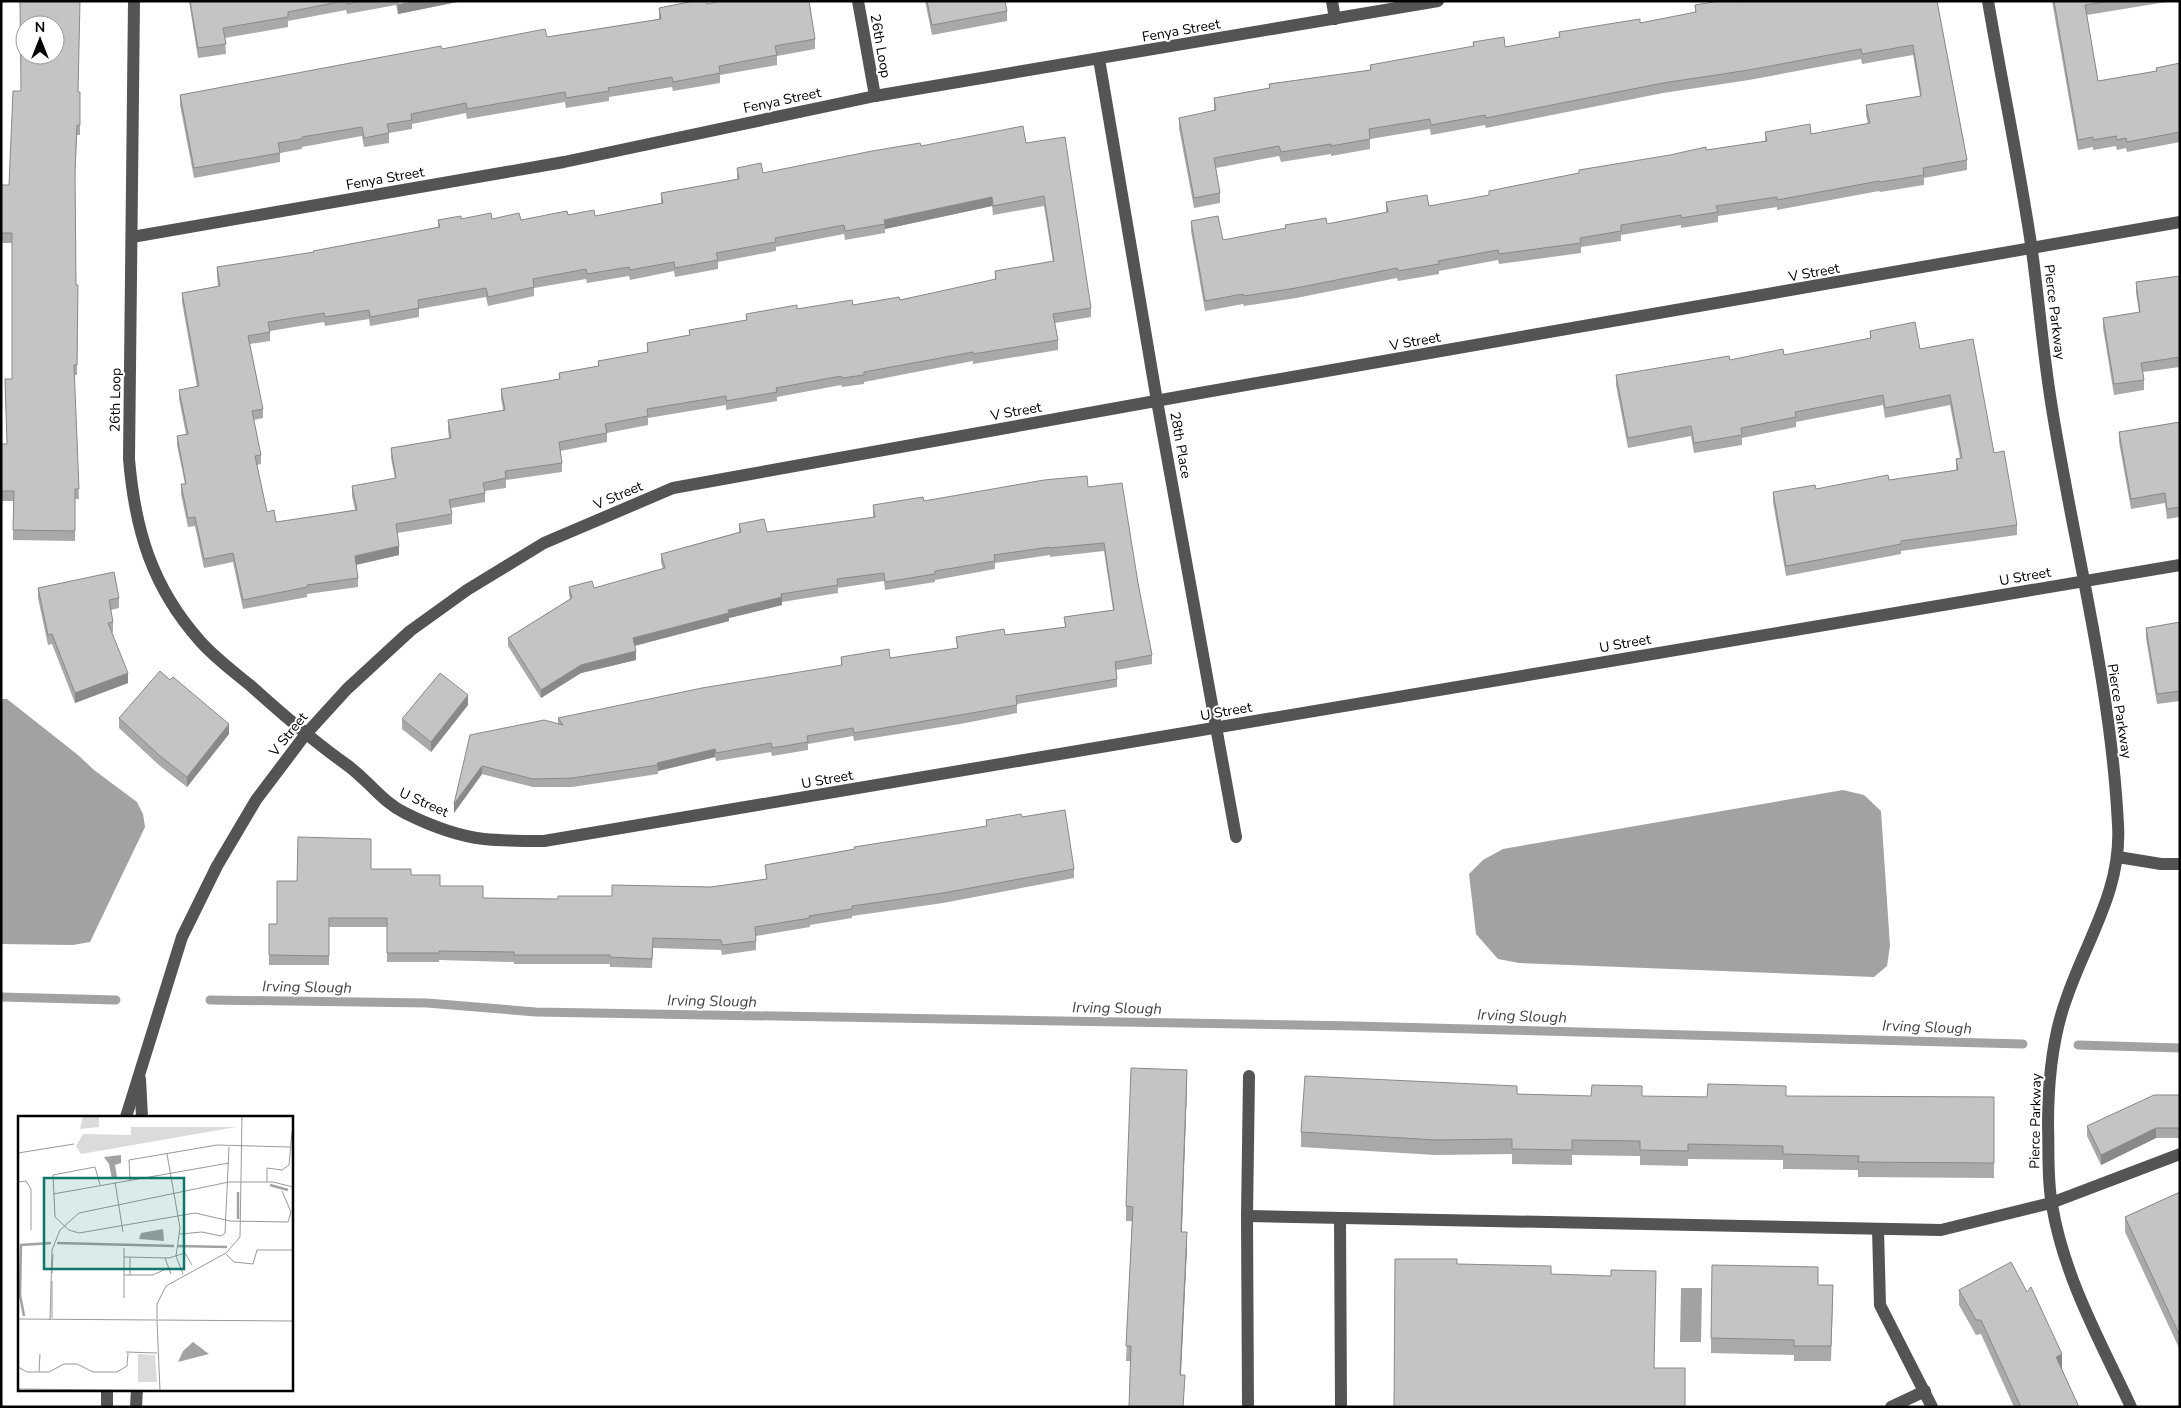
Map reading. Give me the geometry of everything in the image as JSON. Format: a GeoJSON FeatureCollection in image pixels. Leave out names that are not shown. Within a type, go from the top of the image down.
{"type":"FeatureCollection","features":[{"type":"Feature","properties":{"kind":"street","name":"26th Loop"},"geometry":{"type":"LineString","coordinates":[[134,1],[129,459],[132,496],[142,541],[170,602],[201,642],[305,735]]}},
{"type":"Feature","properties":{"kind":"street","name":"26th Loop"},"geometry":{"type":"LineString","coordinates":[[858,1],[875,96]]}},
{"type":"Feature","properties":{"kind":"street"},"geometry":{"type":"LineString","coordinates":[[1332,1],[1335,19]]}},
{"type":"Feature","properties":{"kind":"street","name":"Fenya Street"},"geometry":{"type":"LineString","coordinates":[[132,238],[564,162],[875,96],[1438,1]]}},
{"type":"Feature","properties":{"kind":"street","name":"Pierce Parkway"},"geometry":{"type":"LineString","coordinates":[[1988,1],[2032,249],[2051,404],[2085,580],[2114,765],[2118,857],[2101,919],[2066,998],[2054,1051],[2048,1100],[2051,1203],[2064,1255],[2080,1299],[2131,1407]]}},
{"type":"Feature","properties":{"kind":"street","name":"28th Place"},"geometry":{"type":"LineString","coordinates":[[1099,59],[1157,401],[1236,837]]}},
{"type":"Feature","properties":{"kind":"street","name":"V Street"},"geometry":{"type":"LineString","coordinates":[[126,1116],[182,937],[217,866],[256,800],[305,735],[347,689],[410,631],[467,590],[544,543],[673,488],[1157,401],[2032,249],[2120,231],[2180,222]]}},
{"type":"Feature","properties":{"kind":"street","name":"U Street"},"geometry":{"type":"LineString","coordinates":[[305,735],[352,769],[387,802],[405,813],[444,829],[483,839],[544,842],[2180,565]]}},
{"type":"Feature","properties":{"kind":"street"},"geometry":{"type":"LineString","coordinates":[[2118,857],[2161,864],[2180,864]]}},
{"type":"Feature","properties":{"kind":"street","name":"V Street"},"geometry":{"type":"LineString","coordinates":[[140,1072],[142,1116]]}},
{"type":"Feature","properties":{"kind":"street"},"geometry":{"type":"LineString","coordinates":[[1248,1407],[1247,1216],[1250,1076]]}},
{"type":"Feature","properties":{"kind":"street"},"geometry":{"type":"LineString","coordinates":[[1247,1216],[1941,1230],[2051,1203],[2180,1154]]}},
{"type":"Feature","properties":{"kind":"street"},"geometry":{"type":"LineString","coordinates":[[1340,1218],[1341,1407]]}},
{"type":"Feature","properties":{"kind":"street"},"geometry":{"type":"LineString","coordinates":[[1878,1229],[1880,1305],[1932,1407]]}},
{"type":"Feature","properties":{"kind":"street"},"geometry":{"type":"LineString","coordinates":[[107,1390],[107,1407]]}},
{"type":"Feature","properties":{"kind":"street"},"geometry":{"type":"LineString","coordinates":[[136,1407],[137,1390]]}},
{"type":"Feature","properties":{"kind":"street"},"geometry":{"type":"LineString","coordinates":[[1891,1407],[1925,1391]]}},
{"type":"Feature","properties":{"kind":"shaded area"},"geometry":{"type":"Polygon","coordinates":[[[1,699],[7,699],[78,755],[94,770],[137,802],[143,814],[145,827],[90,942],[73,945],[1,944],[1,699]]]}},
{"type":"Feature","properties":{"kind":"shaded area"},"geometry":{"type":"Polygon","coordinates":[[[1843,790],[1864,795],[1881,811],[1890,946],[1887,966],[1874,977],[1519,963],[1498,959],[1476,934],[1469,874],[1483,860],[1503,849],[1843,790]]]}},
{"type":"Feature","properties":{"kind":"shaded area"},"geometry":{"type":"Polygon","coordinates":[[[1681,1288],[1702,1288],[1701,1342],[1680,1342],[1681,1288]]]}},
{"type":"Feature","properties":{"kind":"building"},"geometry":{"type":"Polygon","coordinates":[[[20,1],[80,1],[78,92],[80,92],[80,125],[77,125],[75,171],[76,285],[78,285],[77,365],[74,365],[79,489],[75,489],[75,531],[13,530],[14,491],[1,491],[1,444],[7,444],[5,379],[12,379],[12,233],[1,233],[1,185],[9,185],[13,91],[21,91],[21,65],[65,65],[65,15],[20,15],[20,1]]]}},
{"type":"Feature","properties":{"kind":"building"},"geometry":{"type":"Polygon","coordinates":[[[190,1],[343,1],[288,12],[288,17],[223,28],[226,44],[198,48],[190,1]]]}},
{"type":"Feature","properties":{"kind":"building"},"geometry":{"type":"Polygon","coordinates":[[[346,1],[361,1],[347,4],[346,1]]]}},
{"type":"Feature","properties":{"kind":"building"},"geometry":{"type":"Polygon","coordinates":[[[398,1],[415,1],[398,5],[398,1]]]}},
{"type":"Feature","properties":{"kind":"building"},"geometry":{"type":"Polygon","coordinates":[[[694,1],[707,1],[707,4],[720,1],[809,1],[815,39],[775,46],[777,55],[719,66],[720,73],[673,82],[672,77],[608,88],[609,91],[566,98],[565,92],[467,109],[466,103],[411,114],[412,120],[387,124],[389,133],[364,138],[362,127],[302,137],[302,139],[278,143],[280,153],[194,168],[180,95],[441,46],[442,49],[545,29],[547,37],[661,19],[659,8],[694,1]]]}},
{"type":"Feature","properties":{"kind":"building"},"geometry":{"type":"Polygon","coordinates":[[[927,1],[1005,1],[1007,11],[932,25],[927,1]]]}},
{"type":"Feature","properties":{"kind":"building"},"geometry":{"type":"Polygon","coordinates":[[[1719,1],[1937,1],[1967,160],[1923,168],[1924,175],[1879,181],[1777,200],[1777,197],[1716,206],[1718,212],[1681,218],[1681,215],[1621,225],[1621,231],[1580,238],[1581,243],[1499,254],[1498,250],[1438,261],[1439,264],[1398,271],[1397,268],[1296,288],[1244,296],[1243,294],[1205,301],[1191,221],[1218,216],[1223,240],[1286,228],[1285,225],[1326,218],[1327,224],[1388,212],[1386,202],[1427,195],[1429,206],[1489,195],[1489,191],[1579,173],[1579,170],[1706,147],[1706,150],[1767,141],[1765,132],[1810,124],[1811,134],[1870,123],[1866,105],[1921,96],[1913,45],[1862,54],[1861,49],[1749,70],[1663,83],[1486,118],[1485,115],[1431,125],[1430,119],[1369,129],[1370,139],[1331,146],[1331,144],[1281,152],[1279,146],[1214,158],[1220,193],[1194,198],[1179,118],[1216,110],[1214,98],[1270,88],[1269,84],[1371,70],[1370,65],[1474,46],[1473,42],[1504,37],[1505,47],[1560,37],[1559,32],[1640,19],[1640,23],[1696,12],[1695,5],[1719,1]]]}},
{"type":"Feature","properties":{"kind":"building"},"geometry":{"type":"Polygon","coordinates":[[[2054,1],[2111,1],[2085,5],[2098,81],[2157,71],[2156,68],[2180,63],[2180,132],[2127,142],[2126,138],[2117,140],[2116,136],[2093,140],[2093,137],[2078,140],[2054,1]]]}},
{"type":"Feature","properties":{"kind":"building"},"geometry":{"type":"Polygon","coordinates":[[[1023,126],[1026,143],[1065,137],[1091,308],[1053,314],[1058,340],[973,354],[973,352],[864,372],[864,375],[842,378],[841,376],[776,388],[777,392],[726,401],[726,396],[647,409],[648,416],[605,424],[607,433],[559,442],[562,463],[505,471],[506,478],[483,483],[485,493],[449,500],[452,514],[396,524],[399,546],[355,556],[358,578],[307,585],[307,587],[243,600],[233,553],[204,559],[195,517],[188,518],[181,484],[186,484],[177,436],[188,434],[179,390],[199,386],[182,293],[220,286],[217,267],[314,252],[440,227],[438,220],[461,216],[461,219],[491,213],[492,219],[519,213],[521,220],[567,211],[568,215],[594,210],[595,216],[663,203],[661,193],[739,179],[737,168],[761,163],[763,173],[872,151],[920,143],[921,146],[1023,126]],[[1044,196],[993,206],[992,197],[884,220],[885,224],[845,231],[844,225],[775,238],[776,242],[716,253],[718,260],[675,268],[674,262],[630,270],[629,267],[587,274],[586,269],[533,279],[534,287],[488,297],[486,288],[418,300],[419,308],[370,317],[369,310],[325,317],[324,313],[268,322],[270,332],[248,336],[263,409],[252,411],[261,455],[255,456],[267,512],[274,510],[276,522],[357,510],[352,486],[396,478],[391,448],[451,438],[448,420],[505,410],[501,389],[560,379],[559,373],[599,366],[598,361],[648,352],[647,343],[690,335],[689,330],[747,320],[746,314],[797,305],[797,309],[852,300],[853,305],[899,297],[900,300],[996,279],[995,271],[1054,261],[1044,196]]]}},
{"type":"Feature","properties":{"kind":"building"},"geometry":{"type":"Polygon","coordinates":[[[2180,276],[2180,357],[2141,363],[2144,380],[2114,384],[2103,318],[2140,312],[2136,282],[2180,276]]]}},
{"type":"Feature","properties":{"kind":"building"},"geometry":{"type":"Polygon","coordinates":[[[1915,322],[1920,349],[1973,339],[1994,453],[2004,451],[2017,525],[1901,541],[1901,544],[1786,566],[1773,492],[1815,485],[1816,489],[1888,475],[1889,480],[1958,470],[1956,459],[1962,458],[1950,395],[1885,408],[1883,395],[1795,412],[1796,417],[1741,428],[1742,435],[1694,443],[1691,426],[1628,438],[1616,375],[1729,356],[1730,360],[1783,349],[1784,355],[1871,338],[1870,331],[1915,322]]]}},
{"type":"Feature","properties":{"kind":"building"},"geometry":{"type":"Polygon","coordinates":[[[2180,422],[2180,507],[2167,509],[2165,493],[2131,499],[2119,432],[2180,422]]]}},
{"type":"Feature","properties":{"kind":"building"},"geometry":{"type":"Polygon","coordinates":[[[1087,476],[1088,487],[1122,483],[1152,655],[1115,662],[1117,679],[1016,696],[1017,705],[854,733],[853,728],[807,736],[808,742],[772,748],[771,743],[716,753],[715,749],[657,763],[658,765],[572,778],[533,779],[482,766],[454,804],[470,735],[544,720],[563,725],[558,718],[702,688],[842,665],[841,657],[889,649],[890,658],[958,648],[956,637],[1004,629],[1005,635],[1066,627],[1064,617],[1114,610],[1104,543],[1050,547],[994,555],[995,561],[935,571],[935,574],[885,582],[884,573],[837,579],[838,585],[781,594],[782,597],[728,610],[729,613],[633,638],[636,651],[581,665],[541,690],[508,638],[572,598],[569,587],[592,581],[594,588],[665,568],[661,554],[741,532],[739,524],[764,519],[767,532],[875,517],[873,505],[923,497],[924,501],[1044,480],[1087,476]]]}},
{"type":"Feature","properties":{"kind":"building"},"geometry":{"type":"Polygon","coordinates":[[[114,572],[119,598],[109,600],[113,622],[108,623],[128,673],[75,693],[52,634],[48,635],[38,588],[114,572]]]}},
{"type":"Feature","properties":{"kind":"building"},"geometry":{"type":"Polygon","coordinates":[[[2180,622],[2180,691],[2157,694],[2146,628],[2180,622]]]}},
{"type":"Feature","properties":{"kind":"building"},"geometry":{"type":"Polygon","coordinates":[[[160,671],[170,680],[173,677],[229,724],[187,777],[160,756],[119,718],[160,671]]]}},
{"type":"Feature","properties":{"kind":"building"},"geometry":{"type":"Polygon","coordinates":[[[440,673],[468,695],[431,742],[402,719],[440,673]]]}},
{"type":"Feature","properties":{"kind":"building"},"geometry":{"type":"Polygon","coordinates":[[[1065,810],[1074,869],[943,893],[852,906],[852,909],[755,927],[756,941],[722,945],[721,940],[653,938],[652,959],[610,957],[610,955],[514,955],[514,952],[439,951],[439,953],[387,953],[387,918],[329,918],[329,956],[269,955],[269,924],[277,924],[277,881],[297,881],[298,837],[371,839],[371,869],[411,869],[411,875],[440,875],[440,886],[483,886],[483,898],[558,899],[558,896],[612,896],[612,885],[711,887],[767,879],[765,865],[855,849],[854,847],[987,826],[986,820],[1021,814],[1022,817],[1065,810]]]}},
{"type":"Feature","properties":{"kind":"building"},"geometry":{"type":"Polygon","coordinates":[[[1131,1068],[1187,1070],[1181,1232],[1187,1232],[1180,1375],[1185,1375],[1183,1407],[1129,1407],[1131,1346],[1126,1346],[1133,1207],[1126,1206],[1131,1068]]]}},
{"type":"Feature","properties":{"kind":"building"},"geometry":{"type":"Polygon","coordinates":[[[1305,1076],[1517,1086],[1517,1094],[1591,1096],[1592,1085],[1642,1086],[1642,1096],[1707,1097],[1708,1084],[1786,1086],[1786,1096],[1994,1097],[1994,1163],[1858,1162],[1859,1156],[1783,1154],[1783,1146],[1688,1144],[1688,1151],[1640,1150],[1640,1141],[1572,1140],[1572,1150],[1512,1149],[1512,1139],[1436,1140],[1301,1132],[1305,1076]]]}},
{"type":"Feature","properties":{"kind":"building"},"geometry":{"type":"Polygon","coordinates":[[[2154,1095],[2180,1095],[2180,1128],[2156,1128],[2101,1155],[2087,1126],[2154,1095]]]}},
{"type":"Feature","properties":{"kind":"building"},"geometry":{"type":"Polygon","coordinates":[[[2180,1192],[2180,1336],[2125,1217],[2180,1192]]]}},
{"type":"Feature","properties":{"kind":"building"},"geometry":{"type":"Polygon","coordinates":[[[1395,1259],[1457,1259],[1457,1264],[1551,1266],[1551,1274],[1611,1276],[1611,1270],[1656,1271],[1654,1368],[1685,1368],[1685,1407],[1394,1407],[1395,1259]]]}},
{"type":"Feature","properties":{"kind":"building"},"geometry":{"type":"Polygon","coordinates":[[[2011,1262],[2027,1292],[2031,1287],[2062,1354],[2056,1357],[2079,1407],[2021,1407],[1981,1320],[1976,1320],[1959,1290],[2011,1262]]]}},
{"type":"Feature","properties":{"kind":"building"},"geometry":{"type":"Polygon","coordinates":[[[1712,1265],[1818,1267],[1818,1285],[1833,1285],[1831,1346],[1794,1346],[1794,1340],[1711,1338],[1712,1265]]]}},
{"type":"Feature","properties":{"kind":"waterway","name":"Irving Slough"},"geometry":{"type":"LineString","coordinates":[[1,997],[116,1000]]}},
{"type":"Feature","properties":{"kind":"waterway","name":"Irving Slough"},"geometry":{"type":"LineString","coordinates":[[210,1000],[427,1003],[536,1012],[1355,1026],[2023,1044]]}},
{"type":"Feature","properties":{"kind":"waterway","name":"Irving Slough"},"geometry":{"type":"LineString","coordinates":[[2078,1045],[2180,1048]]}}]}
